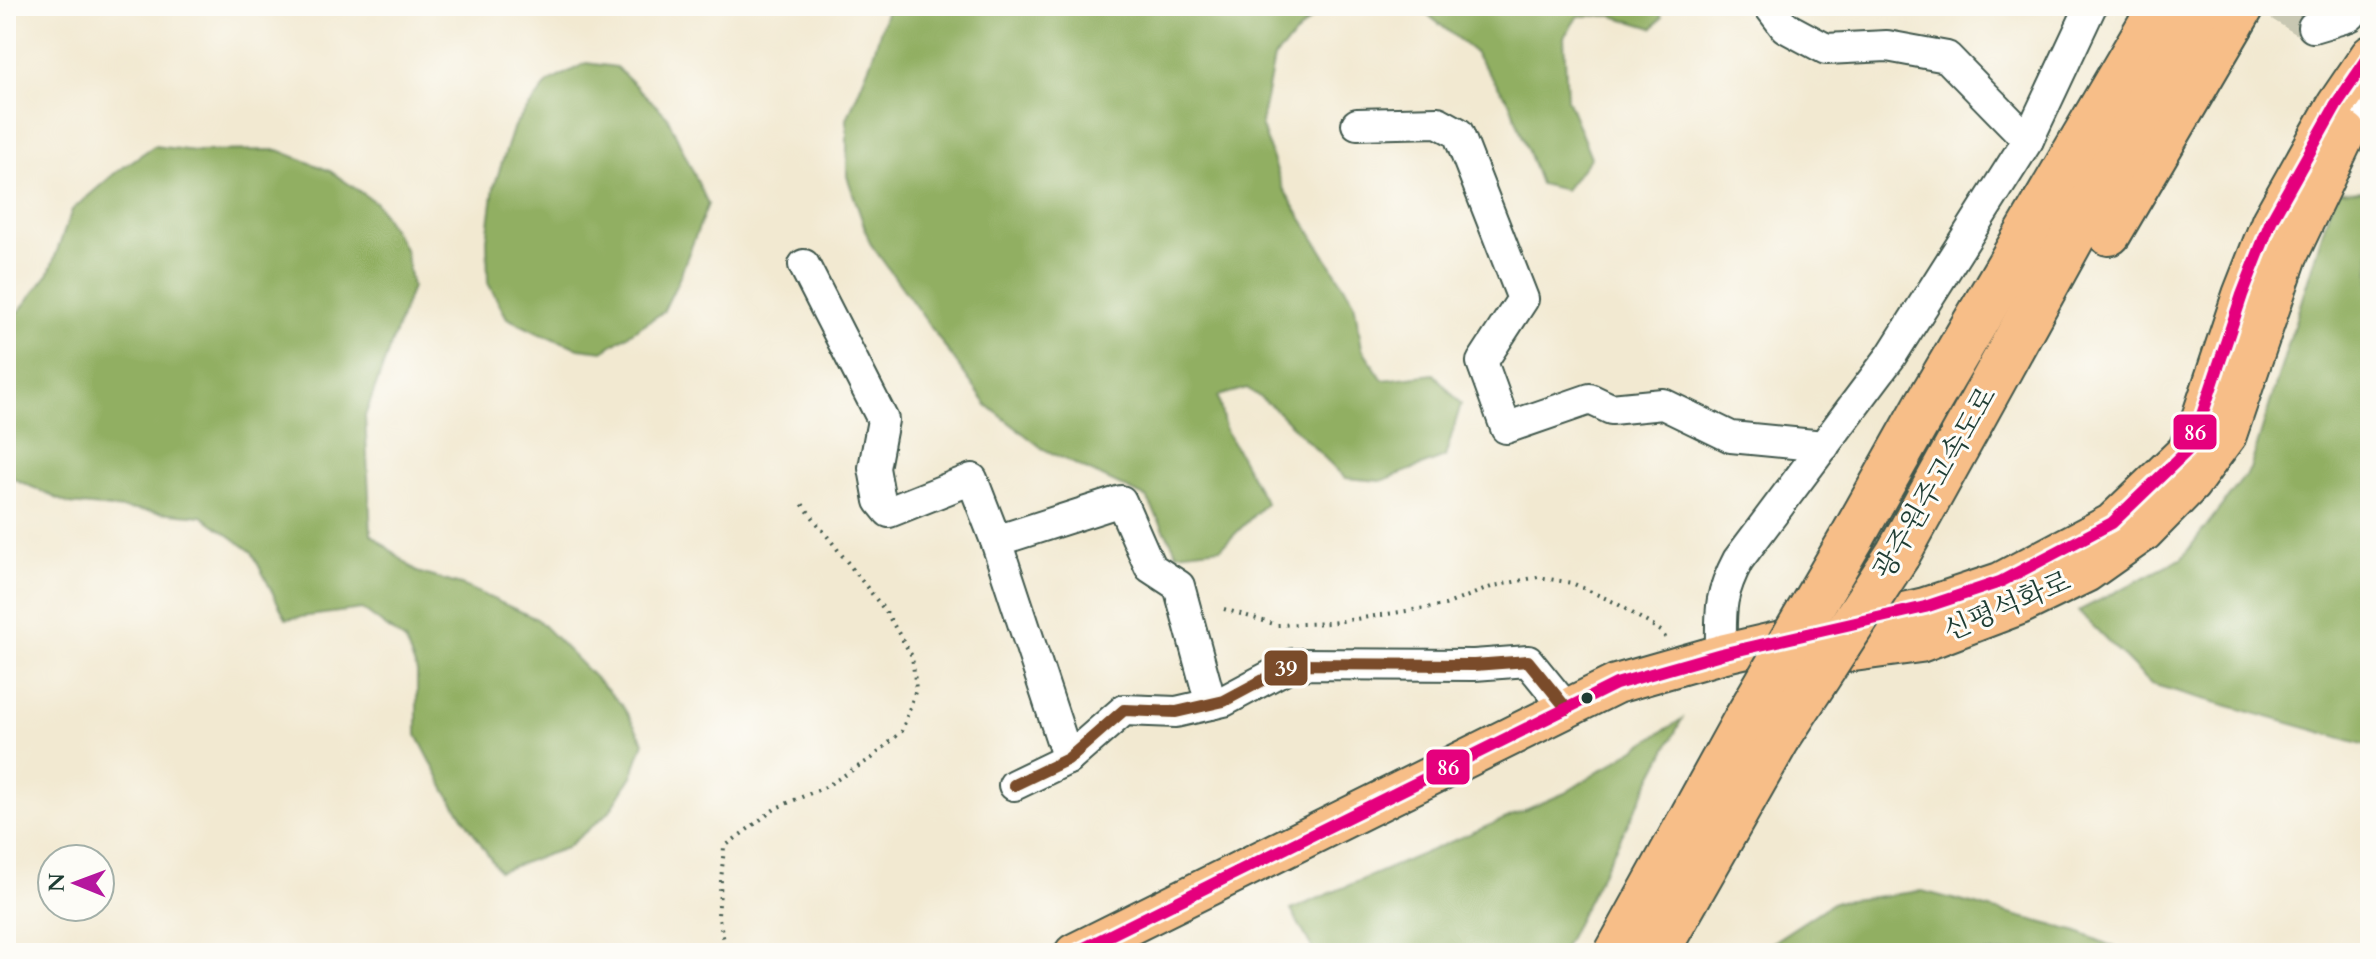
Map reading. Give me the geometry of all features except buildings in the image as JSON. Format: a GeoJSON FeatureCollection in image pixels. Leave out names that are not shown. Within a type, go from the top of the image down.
{"type":"FeatureCollection","features":[{"type":"Feature","properties":{"kind":"highway","name":"광주원주고속도로"},"geometry":{"type":"LineString","coordinates":[[1656,953],[1853,536],[2161,6]]}},
{"type":"Feature","properties":{"kind":"highway","name":"광주원주고속도로"},"geometry":{"type":"LineString","coordinates":[[1617,953],[1762,730],[1907,537],[2200,6]]}},
{"type":"Feature","properties":{"kind":"highway"},"geometry":{"type":"LineString","coordinates":[[1907,537],[2015,393],[2242,6]]}},
{"type":"Feature","properties":{"kind":"main road","name":"신평석화로"},"geometry":{"type":"LineString","coordinates":[[1074,953],[1616,684],[1721,654],[1925,607],[2000,582],[2112,523],[2187,451],[2271,221],[2336,105],[2370,55]]}},
{"type":"Feature","properties":{"kind":"main road","name":"신평석화로"},"geometry":{"type":"LineString","coordinates":[[1721,654],[1809,658],[1920,643],[2020,605],[2086,573],[2144,532],[2191,484],[2227,435],[2288,256],[2365,110]]}},
{"type":"Feature","properties":{"kind":"street"},"geometry":{"type":"LineString","coordinates":[[1769,6],[1785,27],[1826,49],[1887,46],[1947,57],[2028,140]]}},
{"type":"Feature","properties":{"kind":"street"},"geometry":{"type":"LineString","coordinates":[[1721,654],[1724,587],[1738,560],[1891,356],[2028,140],[2091,6]]}},
{"type":"Feature","properties":{"kind":"street"},"geometry":{"type":"LineString","coordinates":[[2313,27],[2350,16],[2358,6]]}},
{"type":"Feature","properties":{"kind":"street"},"geometry":{"type":"LineString","coordinates":[[1357,124],[1438,122],[1458,133],[1523,299],[1482,362],[1506,428],[1590,399],[1611,409],[1663,404],[1731,437],[1824,446]]}},
{"type":"Feature","properties":{"kind":"street"},"geometry":{"type":"LineString","coordinates":[[804,265],[883,420],[874,468],[880,501],[889,512],[972,479],[996,541],[1068,759]]}},
{"type":"Feature","properties":{"kind":"street"},"geometry":{"type":"LineString","coordinates":[[996,541],[1121,501],[1150,567],[1179,586],[1211,704]]}},
{"type":"Feature","properties":{"kind":"street"},"geometry":{"type":"LineString","coordinates":[[1014,785],[1068,759],[1124,710],[1176,712],[1224,701],[1293,664],[1474,665],[1528,661],[1567,709]]}},
{"type":"Feature","properties":{"kind":"path"},"geometry":{"type":"LineString","coordinates":[[727,953],[718,915],[724,847],[776,808],[825,787],[872,758],[902,731],[916,689],[912,656],[886,612],[800,501]]}},
{"type":"Feature","properties":{"kind":"path"},"geometry":{"type":"LineString","coordinates":[[1224,609],[1277,625],[1330,623],[1445,605],[1494,586],[1538,577],[1572,583],[1616,603],[1661,631],[1673,648]]}},
{"type":"Feature","properties":{"kind":"green space"},"geometry":{"type":"Polygon","coordinates":[[[888,6],[1328,6],[1318,11],[1274,58],[1261,124],[1283,188],[1354,302],[1362,348],[1383,380],[1434,374],[1461,404],[1445,457],[1381,481],[1345,478],[1273,407],[1247,388],[1218,396],[1225,429],[1266,503],[1221,548],[1177,553],[1147,498],[1043,449],[987,405],[870,243],[847,176],[847,119],[871,61],[888,6]]]}},
{"type":"Feature","properties":{"kind":"green space"},"geometry":{"type":"Polygon","coordinates":[[[1417,6],[1657,6],[1662,17],[1653,28],[1613,16],[1578,16],[1564,37],[1567,99],[1591,157],[1565,190],[1540,184],[1510,103],[1473,51],[1417,6]]]}},
{"type":"Feature","properties":{"kind":"green space"},"geometry":{"type":"Polygon","coordinates":[[[586,63],[616,67],[667,116],[708,204],[663,312],[603,351],[579,348],[507,318],[488,283],[487,239],[494,187],[514,126],[549,82],[586,63]]]}},
{"type":"Feature","properties":{"kind":"green space"},"geometry":{"type":"Polygon","coordinates":[[[154,146],[195,151],[278,150],[330,171],[376,203],[405,249],[412,287],[365,416],[371,534],[417,572],[464,586],[537,619],[622,705],[644,742],[632,776],[609,812],[566,848],[499,871],[446,791],[417,735],[417,672],[405,641],[362,609],[286,619],[252,552],[202,516],[69,504],[6,475],[6,328],[49,273],[72,210],[115,173],[154,146]]]}},
{"type":"Feature","properties":{"kind":"green space"},"geometry":{"type":"Polygon","coordinates":[[[2370,190],[2370,746],[2151,684],[2078,611],[2181,559],[2250,469],[2335,191],[2370,190]]]}},
{"type":"Feature","properties":{"kind":"green space"},"geometry":{"type":"Polygon","coordinates":[[[1682,719],[1561,953],[1315,953],[1291,910],[1565,793],[1682,719]]]}},
{"type":"Feature","properties":{"kind":"green space"},"geometry":{"type":"Polygon","coordinates":[[[1922,891],[2078,932],[2128,953],[1767,953],[1773,942],[1834,902],[1922,891]]]}},
{"type":"Feature","properties":{"kind":"tunnel"},"geometry":{"type":"LineString","coordinates":[[2279,6],[2313,27]]}},
{"type":"Feature","properties":{"kind":"transit line","name":"86"},"geometry":{"type":"LineString","coordinates":[[1074,953],[1616,684],[1721,654],[1925,607],[2000,582],[2112,523],[2187,451],[2271,221],[2336,105],[2370,55]]}},
{"type":"Feature","properties":{"kind":"transit line","name":"39"},"geometry":{"type":"LineString","coordinates":[[1014,785],[1068,759],[1124,710],[1176,712],[1224,701],[1293,664],[1474,665],[1528,661],[1567,709]]}}]}
